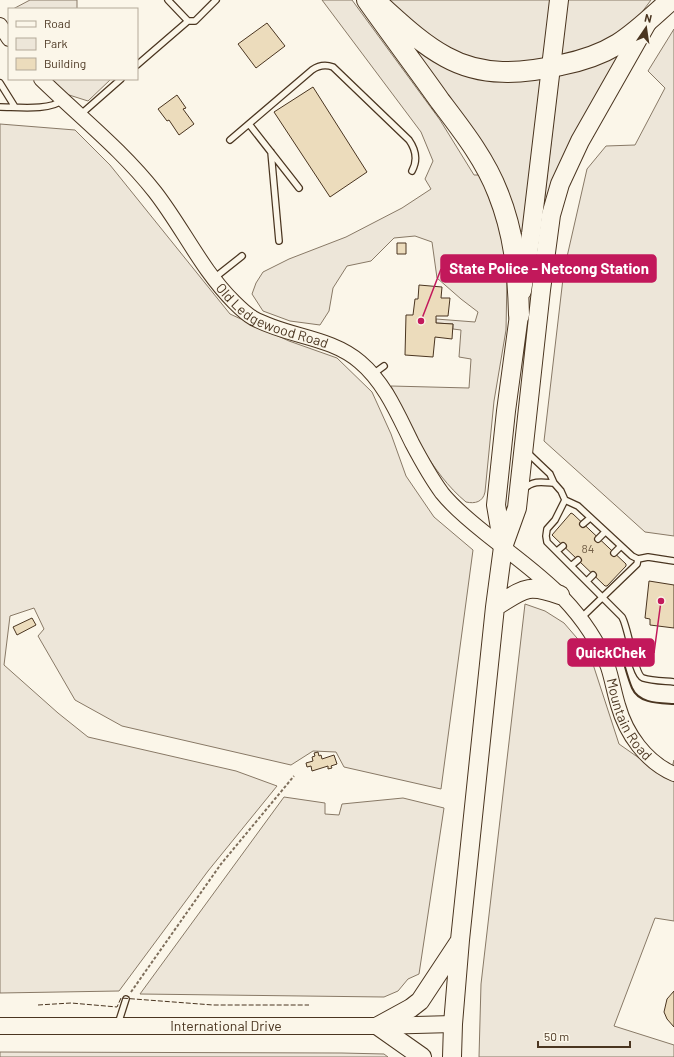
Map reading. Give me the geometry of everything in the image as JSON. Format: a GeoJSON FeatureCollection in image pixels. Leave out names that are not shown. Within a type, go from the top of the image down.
{"type":"FeatureCollection","features":[{"type":"Feature","properties":{"kind":"highway"},"geometry":{"type":"LineString","coordinates":[[367,0],[468,139],[486,168],[498,193],[514,249],[518,278],[519,315]]}},
{"type":"Feature","properties":{"kind":"highway"},"geometry":{"type":"LineString","coordinates":[[374,0],[424,43],[447,57],[458,63],[484,70],[504,72],[516,72],[550,67],[582,60],[609,49],[619,43],[671,0]]}},
{"type":"Feature","properties":{"kind":"main road"},"geometry":{"type":"LineString","coordinates":[[503,547],[496,505],[507,403],[531,234],[559,0]]}},
{"type":"Feature","properties":{"kind":"main road"},"geometry":{"type":"LineString","coordinates":[[452,1057],[453,1024],[460,940],[496,607],[503,547],[517,508],[548,232],[555,200],[569,162],[661,0]]}},
{"type":"Feature","properties":{"kind":"main road"},"geometry":{"type":"LineString","coordinates":[[496,607],[526,589],[539,589],[560,595]]}},
{"type":"Feature","properties":{"kind":"main road"},"geometry":{"type":"LineString","coordinates":[[422,1057],[378,1026],[411,1008],[420,1001],[460,940]]}},
{"type":"Feature","properties":{"kind":"main road","name":"International Drive"},"geometry":{"type":"LineString","coordinates":[[0,1026],[378,1026],[453,1024]]}},
{"type":"Feature","properties":{"kind":"street"},"geometry":{"type":"LineString","coordinates":[[0,25],[8,37]]}},
{"type":"Feature","properties":{"kind":"street","name":"Old Ledgewood Road"},"geometry":{"type":"LineString","coordinates":[[42,80],[102,134],[135,168],[173,216],[199,260],[213,279],[233,301],[250,316],[271,326],[340,349],[378,370],[384,390],[414,447],[444,495],[472,522],[503,547]]}},
{"type":"Feature","properties":{"kind":"street","name":"Mountain Road"},"geometry":{"type":"LineString","coordinates":[[503,547],[560,595],[581,618],[597,644],[607,665],[618,708],[626,727],[638,746],[651,760],[674,774]]}},
{"type":"Feature","properties":{"kind":"lane"},"geometry":{"type":"LineString","coordinates":[[168,0],[188,21]]}},
{"type":"Feature","properties":{"kind":"lane"},"geometry":{"type":"LineString","coordinates":[[138,64],[188,21],[195,21],[216,0]]}},
{"type":"Feature","properties":{"kind":"lane"},"geometry":{"type":"LineString","coordinates":[[230,140],[312,70],[320,65],[328,65],[333,67],[409,140],[414,147],[416,156],[415,165],[412,171]]}},
{"type":"Feature","properties":{"kind":"lane"},"geometry":{"type":"LineString","coordinates":[[80,115],[120,80]]}},
{"type":"Feature","properties":{"kind":"lane"},"geometry":{"type":"LineString","coordinates":[[0,83],[15,107]]}},
{"type":"Feature","properties":{"kind":"lane"},"geometry":{"type":"LineString","coordinates":[[0,107],[51,106],[59,103],[62,99]]}},
{"type":"Feature","properties":{"kind":"lane"},"geometry":{"type":"LineString","coordinates":[[249,124],[299,188]]}},
{"type":"Feature","properties":{"kind":"lane"},"geometry":{"type":"LineString","coordinates":[[271,152],[279,241]]}},
{"type":"Feature","properties":{"kind":"lane"},"geometry":{"type":"LineString","coordinates":[[213,279],[242,256]]}},
{"type":"Feature","properties":{"kind":"lane"},"geometry":{"type":"LineString","coordinates":[[525,435],[530,455],[550,474],[565,500],[578,506],[630,555],[638,559],[648,558],[674,561]]}},
{"type":"Feature","properties":{"kind":"lane"},"geometry":{"type":"LineString","coordinates":[[518,495],[532,483],[541,481],[554,483]]}},
{"type":"Feature","properties":{"kind":"lane"},"geometry":{"type":"LineString","coordinates":[[565,500],[555,520],[546,532],[547,542],[603,597],[624,620],[639,675],[644,678],[674,682]]}},
{"type":"Feature","properties":{"kind":"lane"},"geometry":{"type":"LineString","coordinates":[[583,524],[590,518]]}},
{"type":"Feature","properties":{"kind":"lane"},"geometry":{"type":"LineString","coordinates":[[598,539],[605,532]]}},
{"type":"Feature","properties":{"kind":"lane"},"geometry":{"type":"LineString","coordinates":[[557,552],[563,546]]}},
{"type":"Feature","properties":{"kind":"lane"},"geometry":{"type":"LineString","coordinates":[[614,553],[621,546]]}},
{"type":"Feature","properties":{"kind":"lane"},"geometry":{"type":"LineString","coordinates":[[581,618],[637,564],[638,559]]}},
{"type":"Feature","properties":{"kind":"lane"},"geometry":{"type":"LineString","coordinates":[[571,566],[578,560]]}},
{"type":"Feature","properties":{"kind":"lane"},"geometry":{"type":"LineString","coordinates":[[587,581],[593,575]]}},
{"type":"Feature","properties":{"kind":"lane"},"geometry":{"type":"LineString","coordinates":[[118,1026],[126,999]]}},
{"type":"Feature","properties":{"kind":"path"},"geometry":{"type":"LineString","coordinates":[[126,999],[221,864],[294,776]]}},
{"type":"Feature","properties":{"kind":"green space"},"geometry":{"type":"Polygon","coordinates":[[[30,0],[77,0],[77,8],[15,8],[30,0]]]}},
{"type":"Feature","properties":{"kind":"green space"},"geometry":{"type":"Polygon","coordinates":[[[322,0],[352,0],[440,120],[474,175],[481,175],[494,204],[507,253],[506,330],[494,401],[485,492],[478,502],[466,502],[442,477],[422,448],[391,386],[469,388],[471,359],[459,357],[461,330],[453,329],[453,324],[436,323],[436,319],[475,322],[478,312],[437,278],[432,242],[415,236],[394,238],[371,261],[347,266],[333,288],[329,311],[320,325],[290,321],[263,311],[252,294],[256,283],[263,272],[289,259],[346,237],[402,208],[431,189],[425,179],[433,161],[421,132],[322,0]]]}},
{"type":"Feature","properties":{"kind":"green space"},"geometry":{"type":"Polygon","coordinates":[[[386,0],[551,0],[543,61],[497,65],[448,50],[386,0]]]}},
{"type":"Feature","properties":{"kind":"green space"},"geometry":{"type":"Polygon","coordinates":[[[567,0],[651,0],[639,16],[612,40],[561,57],[567,0]]]}},
{"type":"Feature","properties":{"kind":"green space"},"geometry":{"type":"Polygon","coordinates":[[[674,29],[674,536],[645,532],[544,441],[564,270],[587,169],[606,146],[635,145],[665,88],[648,71],[674,29]]]}},
{"type":"Feature","properties":{"kind":"green space"},"geometry":{"type":"Polygon","coordinates":[[[410,42],[541,77],[522,239],[410,42]]]}},
{"type":"Feature","properties":{"kind":"green space"},"geometry":{"type":"Polygon","coordinates":[[[624,46],[550,189],[543,211],[559,74],[624,46]]]}},
{"type":"Feature","properties":{"kind":"green space"},"geometry":{"type":"Polygon","coordinates":[[[53,80],[110,80],[88,101],[66,94],[53,80]]]}},
{"type":"Feature","properties":{"kind":"green space"},"geometry":{"type":"Polygon","coordinates":[[[0,124],[75,130],[110,165],[230,314],[289,341],[337,358],[372,392],[391,434],[406,476],[434,517],[473,550],[441,789],[344,767],[336,752],[313,751],[291,765],[122,726],[75,700],[38,636],[44,629],[34,608],[10,616],[4,665],[58,713],[88,737],[236,771],[277,786],[208,871],[119,991],[0,993],[0,124]]]}},
{"type":"Feature","properties":{"kind":"green space"},"geometry":{"type":"Polygon","coordinates":[[[525,604],[545,611],[564,623],[589,652],[619,744],[669,779],[674,760],[674,921],[655,918],[614,1026],[674,1045],[674,1057],[479,1057],[481,984],[525,604]]]}},
{"type":"Feature","properties":{"kind":"green space"},"geometry":{"type":"Polygon","coordinates":[[[284,797],[325,803],[325,814],[339,815],[342,804],[403,798],[444,808],[419,974],[408,979],[398,991],[384,997],[140,994],[284,797]]]}},
{"type":"Feature","properties":{"kind":"green space"},"geometry":{"type":"Polygon","coordinates":[[[0,1052],[342,1053],[384,1054],[388,1057],[0,1057],[0,1052]]]}},
{"type":"Feature","properties":{"kind":"building"},"geometry":{"type":"Polygon","coordinates":[[[267,23],[285,46],[256,68],[238,44],[267,23]]]}},
{"type":"Feature","properties":{"kind":"building"},"geometry":{"type":"Polygon","coordinates":[[[313,87],[367,172],[330,197],[274,112],[313,87]]]}},
{"type":"Feature","properties":{"kind":"building"},"geometry":{"type":"Polygon","coordinates":[[[177,95],[186,108],[183,109],[194,124],[179,135],[169,120],[167,121],[158,109],[177,95]]]}},
{"type":"Feature","properties":{"kind":"building"},"geometry":{"type":"Polygon","coordinates":[[[397,243],[406,243],[406,254],[397,254],[397,243]]]}},
{"type":"Feature","properties":{"kind":"building"},"geometry":{"type":"Polygon","coordinates":[[[419,285],[442,287],[441,298],[450,298],[448,316],[436,316],[436,323],[453,324],[452,339],[435,337],[433,357],[405,355],[406,315],[413,315],[415,299],[418,299],[419,285]]]}},
{"type":"Feature","properties":{"kind":"building"},"geometry":{"type":"Polygon","coordinates":[[[571,513],[626,564],[626,566],[607,586],[605,586],[552,535],[571,513]]]}},
{"type":"Feature","properties":{"kind":"building"},"geometry":{"type":"Polygon","coordinates":[[[649,581],[674,585],[674,628],[650,625],[650,619],[645,618],[649,581]]]}},
{"type":"Feature","properties":{"kind":"building"},"geometry":{"type":"Polygon","coordinates":[[[32,618],[36,625],[17,635],[13,627],[32,618]]]}},
{"type":"Feature","properties":{"kind":"building"},"geometry":{"type":"Polygon","coordinates":[[[318,752],[322,759],[334,755],[337,764],[331,766],[332,768],[328,769],[328,766],[312,771],[311,766],[307,767],[306,763],[313,761],[312,757],[315,756],[314,753],[318,752]]]}},
{"type":"Feature","properties":{"kind":"building"},"geometry":{"type":"Polygon","coordinates":[[[674,991],[674,1027],[667,1019],[664,1012],[667,999],[674,991]]]}},
{"type":"Feature","properties":{"kind":"fence"},"geometry":{"type":"LineString","coordinates":[[38,1005],[71,1003],[117,1007],[121,998],[213,1005],[309,1005]]}},
{"type":"Feature","properties":{"kind":"wall"},"geometry":{"type":"LineString","coordinates":[[625,667],[632,688],[640,697],[650,702],[674,704]]}},
{"type":"Feature","properties":{"kind":"place","name":"State Police - Netcong Station"},"geometry":{"type":"Point","coordinates":[421,321]}},
{"type":"Feature","properties":{"kind":"place","name":"QuickChek"},"geometry":{"type":"Point","coordinates":[661,601]}}]}
